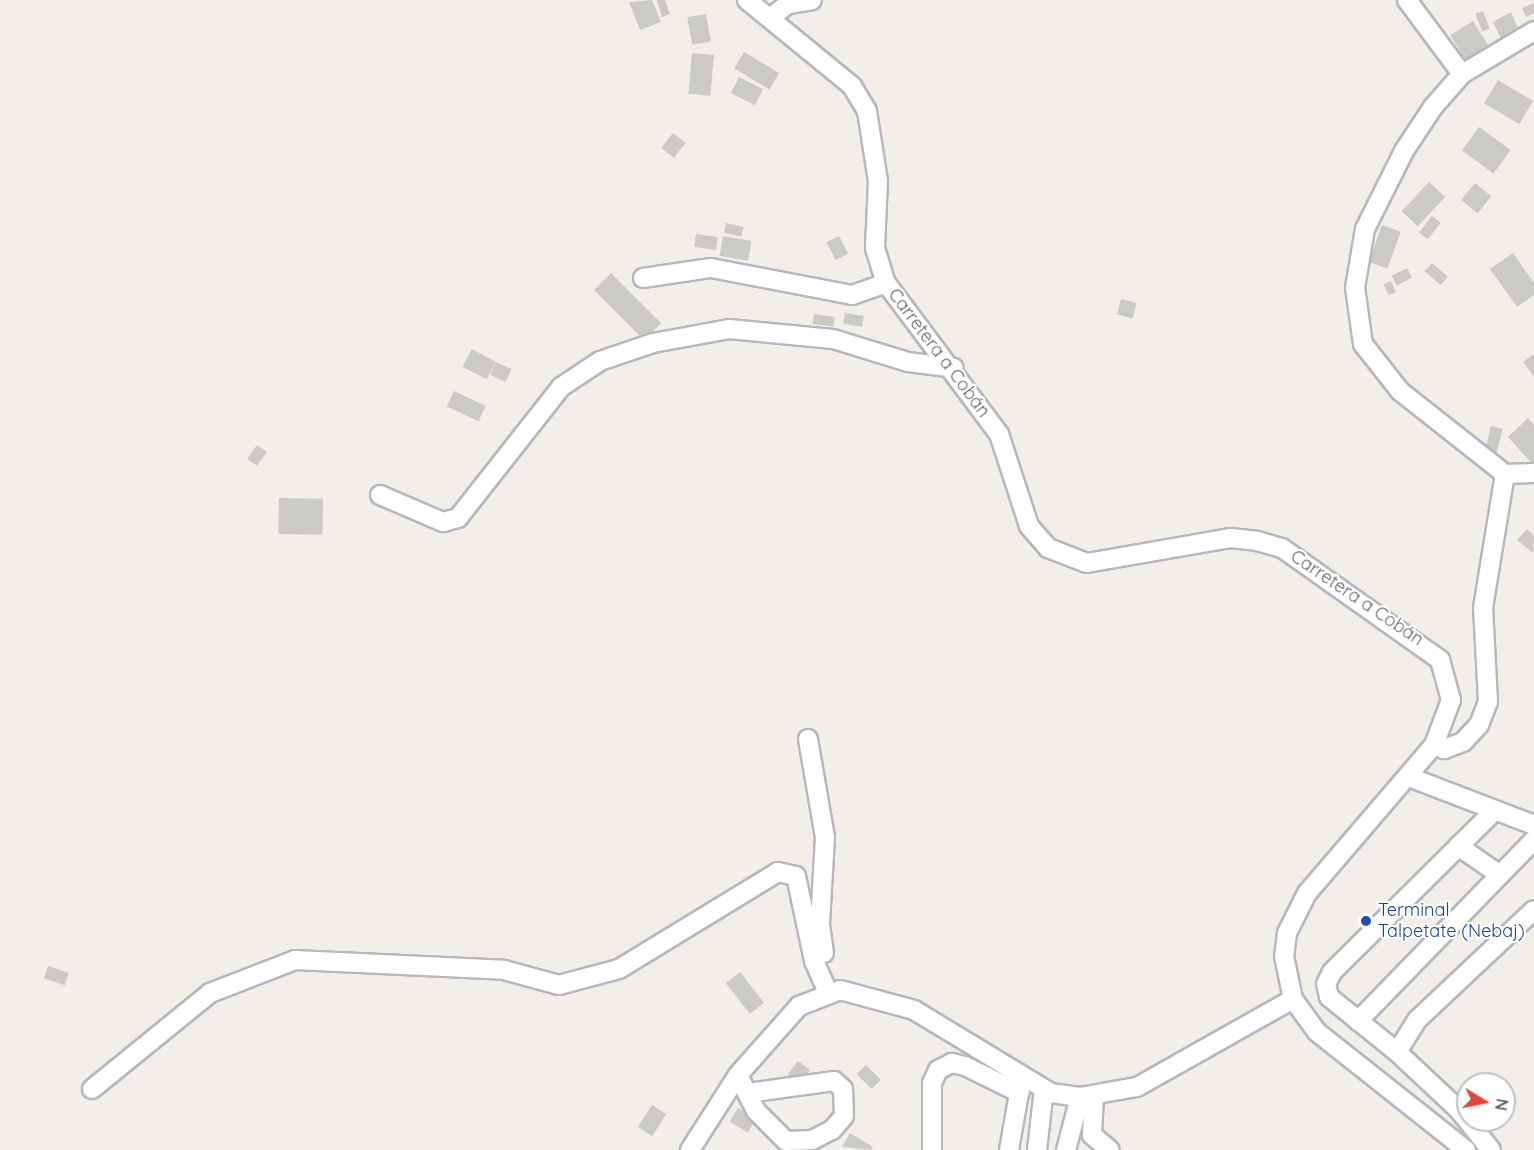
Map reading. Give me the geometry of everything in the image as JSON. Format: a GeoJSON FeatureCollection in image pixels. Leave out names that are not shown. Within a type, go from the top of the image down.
{"type":"FeatureCollection","features":[{"type":"Feature","properties":{"kind":"street","name":"Carretera a Cobán"},"geometry":{"type":"LineString","coordinates":[[747,0],[852,86],[867,111],[878,180],[875,248],[886,283],[954,368],[999,434],[1029,526],[1048,548],[1087,563],[1230,538],[1282,548],[1440,660],[1451,700],[1434,745],[1410,777],[1295,912],[1284,956],[1293,999],[1317,1032],[1361,1071],[1466,1150]]}},
{"type":"Feature","properties":{"kind":"street"},"geometry":{"type":"LineString","coordinates":[[770,18],[788,4],[812,0]]}},
{"type":"Feature","properties":{"kind":"street"},"geometry":{"type":"LineString","coordinates":[[1407,0],[1462,74]]}},
{"type":"Feature","properties":{"kind":"street"},"geometry":{"type":"LineString","coordinates":[[1534,31],[1462,74],[1404,151],[1365,229],[1355,288],[1363,344],[1400,391],[1505,474],[1534,473]]}},
{"type":"Feature","properties":{"kind":"street"},"geometry":{"type":"LineString","coordinates":[[643,278],[711,268],[852,295],[886,283]]}},
{"type":"Feature","properties":{"kind":"street"},"geometry":{"type":"LineString","coordinates":[[380,495],[443,522],[458,518],[561,387],[600,361],[653,342],[729,329],[833,339],[908,362],[954,368]]}},
{"type":"Feature","properties":{"kind":"street"},"geometry":{"type":"LineString","coordinates":[[1434,745],[1444,749],[1463,742],[1479,725],[1488,702],[1483,608],[1505,474]]}},
{"type":"Feature","properties":{"kind":"street"},"geometry":{"type":"LineString","coordinates":[[808,739],[825,837],[820,925],[825,960],[834,991]]}},
{"type":"Feature","properties":{"kind":"street"},"geometry":{"type":"LineString","coordinates":[[1410,777],[1492,813],[1534,825]]}},
{"type":"Feature","properties":{"kind":"street"},"geometry":{"type":"LineString","coordinates":[[1491,1150],[1459,1110],[1397,1052],[1329,997],[1326,984],[1332,972],[1492,813]]}},
{"type":"Feature","properties":{"kind":"street"},"geometry":{"type":"LineString","coordinates":[[1358,1021],[1534,840]]}},
{"type":"Feature","properties":{"kind":"street"},"geometry":{"type":"LineString","coordinates":[[1458,846],[1500,875]]}},
{"type":"Feature","properties":{"kind":"street"},"geometry":{"type":"LineString","coordinates":[[92,1089],[210,993],[296,960],[504,970],[559,985],[619,969],[778,872],[796,876],[814,961],[834,991]]}},
{"type":"Feature","properties":{"kind":"street"},"geometry":{"type":"LineString","coordinates":[[1397,1052],[1418,1019],[1534,910]]}},
{"type":"Feature","properties":{"kind":"street"},"geometry":{"type":"LineString","coordinates":[[690,1150],[738,1075],[799,1006],[834,991],[914,1010],[1021,1085]]}},
{"type":"Feature","properties":{"kind":"street"},"geometry":{"type":"LineString","coordinates":[[932,1150],[932,1083],[938,1070],[952,1063],[965,1065],[1021,1085],[1087,1096],[1137,1087],[1293,999]]}},
{"type":"Feature","properties":{"kind":"street"},"geometry":{"type":"LineString","coordinates":[[738,1075],[747,1093],[770,1131],[786,1140],[812,1140],[832,1130],[844,1116],[843,1089],[834,1081],[747,1093]]}},
{"type":"Feature","properties":{"kind":"street"},"geometry":{"type":"LineString","coordinates":[[1009,1150],[1021,1085]]}},
{"type":"Feature","properties":{"kind":"street"},"geometry":{"type":"LineString","coordinates":[[1037,1150],[1044,1089]]}},
{"type":"Feature","properties":{"kind":"street"},"geometry":{"type":"LineString","coordinates":[[1066,1150],[1087,1096]]}},
{"type":"Feature","properties":{"kind":"street"},"geometry":{"type":"LineString","coordinates":[[1087,1096],[1092,1135],[1110,1150]]}},
{"type":"Feature","properties":{"kind":"building"},"geometry":{"type":"Polygon","coordinates":[[[652,0],[661,22],[640,30],[629,2],[652,0]]]}},
{"type":"Feature","properties":{"kind":"building"},"geometry":{"type":"Polygon","coordinates":[[[657,0],[665,0],[670,14],[662,17],[657,0]]]}},
{"type":"Feature","properties":{"kind":"building"},"geometry":{"type":"Polygon","coordinates":[[[1534,3],[1534,13],[1526,17],[1522,8],[1534,3]]]}},
{"type":"Feature","properties":{"kind":"building"},"geometry":{"type":"Polygon","coordinates":[[[1483,11],[1490,29],[1482,32],[1476,14],[1483,11]]]}},
{"type":"Feature","properties":{"kind":"building"},"geometry":{"type":"Polygon","coordinates":[[[1511,12],[1521,35],[1504,45],[1493,22],[1511,12]]]}},
{"type":"Feature","properties":{"kind":"building"},"geometry":{"type":"Polygon","coordinates":[[[706,14],[711,42],[692,45],[687,17],[706,14]]]}},
{"type":"Feature","properties":{"kind":"building"},"geometry":{"type":"Polygon","coordinates":[[[1473,21],[1492,52],[1469,66],[1450,35],[1473,21]]]}},
{"type":"Feature","properties":{"kind":"building"},"geometry":{"type":"Polygon","coordinates":[[[744,52],[779,73],[769,89],[734,68],[744,52]]]}},
{"type":"Feature","properties":{"kind":"building"},"geometry":{"type":"Polygon","coordinates":[[[692,53],[714,55],[710,96],[688,94],[692,53]]]}},
{"type":"Feature","properties":{"kind":"building"},"geometry":{"type":"Polygon","coordinates":[[[739,77],[763,89],[755,105],[731,93],[739,77]]]}},
{"type":"Feature","properties":{"kind":"building"},"geometry":{"type":"Polygon","coordinates":[[[1498,80],[1533,101],[1519,124],[1484,103],[1498,80]]]}},
{"type":"Feature","properties":{"kind":"building"},"geometry":{"type":"Polygon","coordinates":[[[1479,127],[1511,150],[1494,173],[1462,150],[1479,127]]]}},
{"type":"Feature","properties":{"kind":"building"},"geometry":{"type":"Polygon","coordinates":[[[673,133],[686,143],[674,158],[661,148],[673,133]]]}},
{"type":"Feature","properties":{"kind":"building"},"geometry":{"type":"Polygon","coordinates":[[[1429,182],[1445,197],[1418,226],[1402,211],[1429,182]]]}},
{"type":"Feature","properties":{"kind":"building"},"geometry":{"type":"Polygon","coordinates":[[[1475,183],[1491,196],[1477,213],[1461,200],[1475,183]]]}},
{"type":"Feature","properties":{"kind":"building"},"geometry":{"type":"Polygon","coordinates":[[[1432,216],[1441,223],[1428,239],[1419,233],[1432,216]]]}},
{"type":"Feature","properties":{"kind":"building"},"geometry":{"type":"Polygon","coordinates":[[[726,223],[744,227],[741,237],[724,233],[726,223]]]}},
{"type":"Feature","properties":{"kind":"building"},"geometry":{"type":"Polygon","coordinates":[[[1382,225],[1401,232],[1387,268],[1369,262],[1382,225]]]}},
{"type":"Feature","properties":{"kind":"building"},"geometry":{"type":"Polygon","coordinates":[[[696,234],[718,237],[716,250],[694,247],[696,234]]]}},
{"type":"Feature","properties":{"kind":"building"},"geometry":{"type":"Polygon","coordinates":[[[723,236],[752,241],[748,261],[720,256],[723,236]]]}},
{"type":"Feature","properties":{"kind":"building"},"geometry":{"type":"Polygon","coordinates":[[[839,236],[848,254],[836,260],[827,242],[839,236]]]}},
{"type":"Feature","properties":{"kind":"building"},"geometry":{"type":"Polygon","coordinates":[[[1513,253],[1534,283],[1534,295],[1517,307],[1490,269],[1513,253]]]}},
{"type":"Feature","properties":{"kind":"building"},"geometry":{"type":"Polygon","coordinates":[[[1432,263],[1448,277],[1441,285],[1425,271],[1432,263]]]}},
{"type":"Feature","properties":{"kind":"building"},"geometry":{"type":"Polygon","coordinates":[[[1407,268],[1412,278],[1397,286],[1392,276],[1407,268]]]}},
{"type":"Feature","properties":{"kind":"building"},"geometry":{"type":"Polygon","coordinates":[[[611,273],[661,323],[644,340],[594,290],[611,273]]]}},
{"type":"Feature","properties":{"kind":"building"},"geometry":{"type":"Polygon","coordinates":[[[1391,281],[1396,292],[1389,295],[1384,284],[1391,281]]]}},
{"type":"Feature","properties":{"kind":"building"},"geometry":{"type":"Polygon","coordinates":[[[1121,299],[1137,303],[1133,318],[1117,315],[1121,299]]]}},
{"type":"Feature","properties":{"kind":"building"},"geometry":{"type":"Polygon","coordinates":[[[845,313],[864,316],[862,327],[843,324],[845,313]]]}},
{"type":"Feature","properties":{"kind":"building"},"geometry":{"type":"Polygon","coordinates":[[[814,314],[835,317],[833,327],[813,324],[814,314]]]}},
{"type":"Feature","properties":{"kind":"building"},"geometry":{"type":"Polygon","coordinates":[[[472,349],[496,362],[486,379],[463,367],[472,349]]]}},
{"type":"Feature","properties":{"kind":"building"},"geometry":{"type":"Polygon","coordinates":[[[1534,354],[1534,377],[1523,362],[1534,354]]]}},
{"type":"Feature","properties":{"kind":"building"},"geometry":{"type":"Polygon","coordinates":[[[496,362],[511,369],[505,382],[490,375],[496,362]]]}},
{"type":"Feature","properties":{"kind":"building"},"geometry":{"type":"Polygon","coordinates":[[[454,391],[486,406],[479,421],[447,406],[454,391]]]}},
{"type":"Feature","properties":{"kind":"building"},"geometry":{"type":"Polygon","coordinates":[[[1528,418],[1534,425],[1534,466],[1508,437],[1528,418]]]}},
{"type":"Feature","properties":{"kind":"building"},"geometry":{"type":"Polygon","coordinates":[[[1491,426],[1503,429],[1497,452],[1485,449],[1491,426]]]}},
{"type":"Feature","properties":{"kind":"building"},"geometry":{"type":"Polygon","coordinates":[[[257,445],[267,452],[257,466],[247,459],[257,445]]]}},
{"type":"Feature","properties":{"kind":"building"},"geometry":{"type":"Polygon","coordinates":[[[279,498],[323,499],[322,535],[278,534],[279,498]]]}},
{"type":"Feature","properties":{"kind":"building"},"geometry":{"type":"Polygon","coordinates":[[[1527,529],[1534,536],[1533,553],[1517,540],[1527,529]]]}},
{"type":"Feature","properties":{"kind":"building"},"geometry":{"type":"Polygon","coordinates":[[[48,966],[69,973],[65,985],[44,978],[48,966]]]}},
{"type":"Feature","properties":{"kind":"building"},"geometry":{"type":"Polygon","coordinates":[[[740,972],[764,1003],[750,1014],[726,983],[740,972]]]}},
{"type":"Feature","properties":{"kind":"building"},"geometry":{"type":"Polygon","coordinates":[[[798,1061],[810,1070],[800,1084],[788,1075],[798,1061]]]}},
{"type":"Feature","properties":{"kind":"building"},"geometry":{"type":"Polygon","coordinates":[[[866,1065],[881,1080],[872,1089],[857,1074],[866,1065]]]}},
{"type":"Feature","properties":{"kind":"building"},"geometry":{"type":"Polygon","coordinates":[[[652,1105],[666,1114],[652,1136],[638,1127],[652,1105]]]}},
{"type":"Feature","properties":{"kind":"building"},"geometry":{"type":"Polygon","coordinates":[[[738,1108],[756,1119],[748,1133],[730,1122],[738,1108]]]}},
{"type":"Feature","properties":{"kind":"building"},"geometry":{"type":"Polygon","coordinates":[[[850,1133],[873,1147],[871,1150],[842,1147],[850,1133]]]}},
{"type":"Feature","properties":{"kind":"place","name":"Terminal Talpetate (Nebaj)"},"geometry":{"type":"Point","coordinates":[1366,921]}}]}
